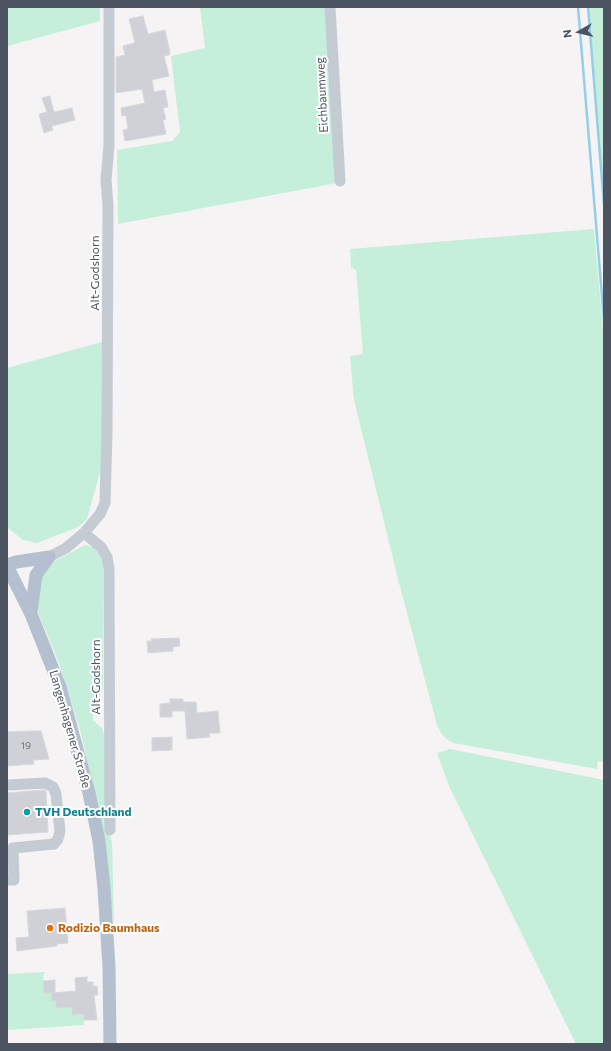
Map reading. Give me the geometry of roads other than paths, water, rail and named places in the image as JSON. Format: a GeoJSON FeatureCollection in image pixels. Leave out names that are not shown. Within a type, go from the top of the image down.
{"type":"FeatureCollection","features":[{"type":"Feature","properties":{"kind":"main road"},"geometry":{"type":"LineString","coordinates":[[7,566],[16,562],[46,561]]}},
{"type":"Feature","properties":{"kind":"main road"},"geometry":{"type":"LineString","coordinates":[[14,580],[46,561]]}},
{"type":"Feature","properties":{"kind":"main road"},"geometry":{"type":"LineString","coordinates":[[31,614],[36,574],[46,561]]}},
{"type":"Feature","properties":{"kind":"main road","name":"Langenhagener Straße"},"geometry":{"type":"LineString","coordinates":[[7,566],[31,614],[60,687],[74,732],[89,793],[99,841],[108,939],[110,1044]]}},
{"type":"Feature","properties":{"kind":"street","name":"Alt-Godshorn"},"geometry":{"type":"LineString","coordinates":[[46,561],[66,548],[84,533],[100,514],[105,503],[108,214],[106,180],[109,145],[110,7]]}},
{"type":"Feature","properties":{"kind":"street","name":"Eichbaumweg"},"geometry":{"type":"LineString","coordinates":[[330,7],[340,181]]}},
{"type":"Feature","properties":{"kind":"street","name":"Alt-Godshorn"},"geometry":{"type":"LineString","coordinates":[[84,533],[100,547],[107,557],[110,830]]}},
{"type":"Feature","properties":{"kind":"street"},"geometry":{"type":"LineString","coordinates":[[7,785],[45,783],[53,787],[56,794],[60,830],[58,839],[54,844],[13,848],[10,880]]}},
{"type":"Feature","properties":{"kind":"waterway"},"geometry":{"type":"LineString","coordinates":[[578,7],[604,320]]}},
{"type":"Feature","properties":{"kind":"waterway"},"geometry":{"type":"LineString","coordinates":[[588,7],[604,205]]}},
{"type":"Feature","properties":{"kind":"place","name":"TVH Deutschland"},"geometry":{"type":"Point","coordinates":[27,812]}},
{"type":"Feature","properties":{"kind":"place","name":"Rodizio Baumhaus"},"geometry":{"type":"Point","coordinates":[50,928]}}]}
